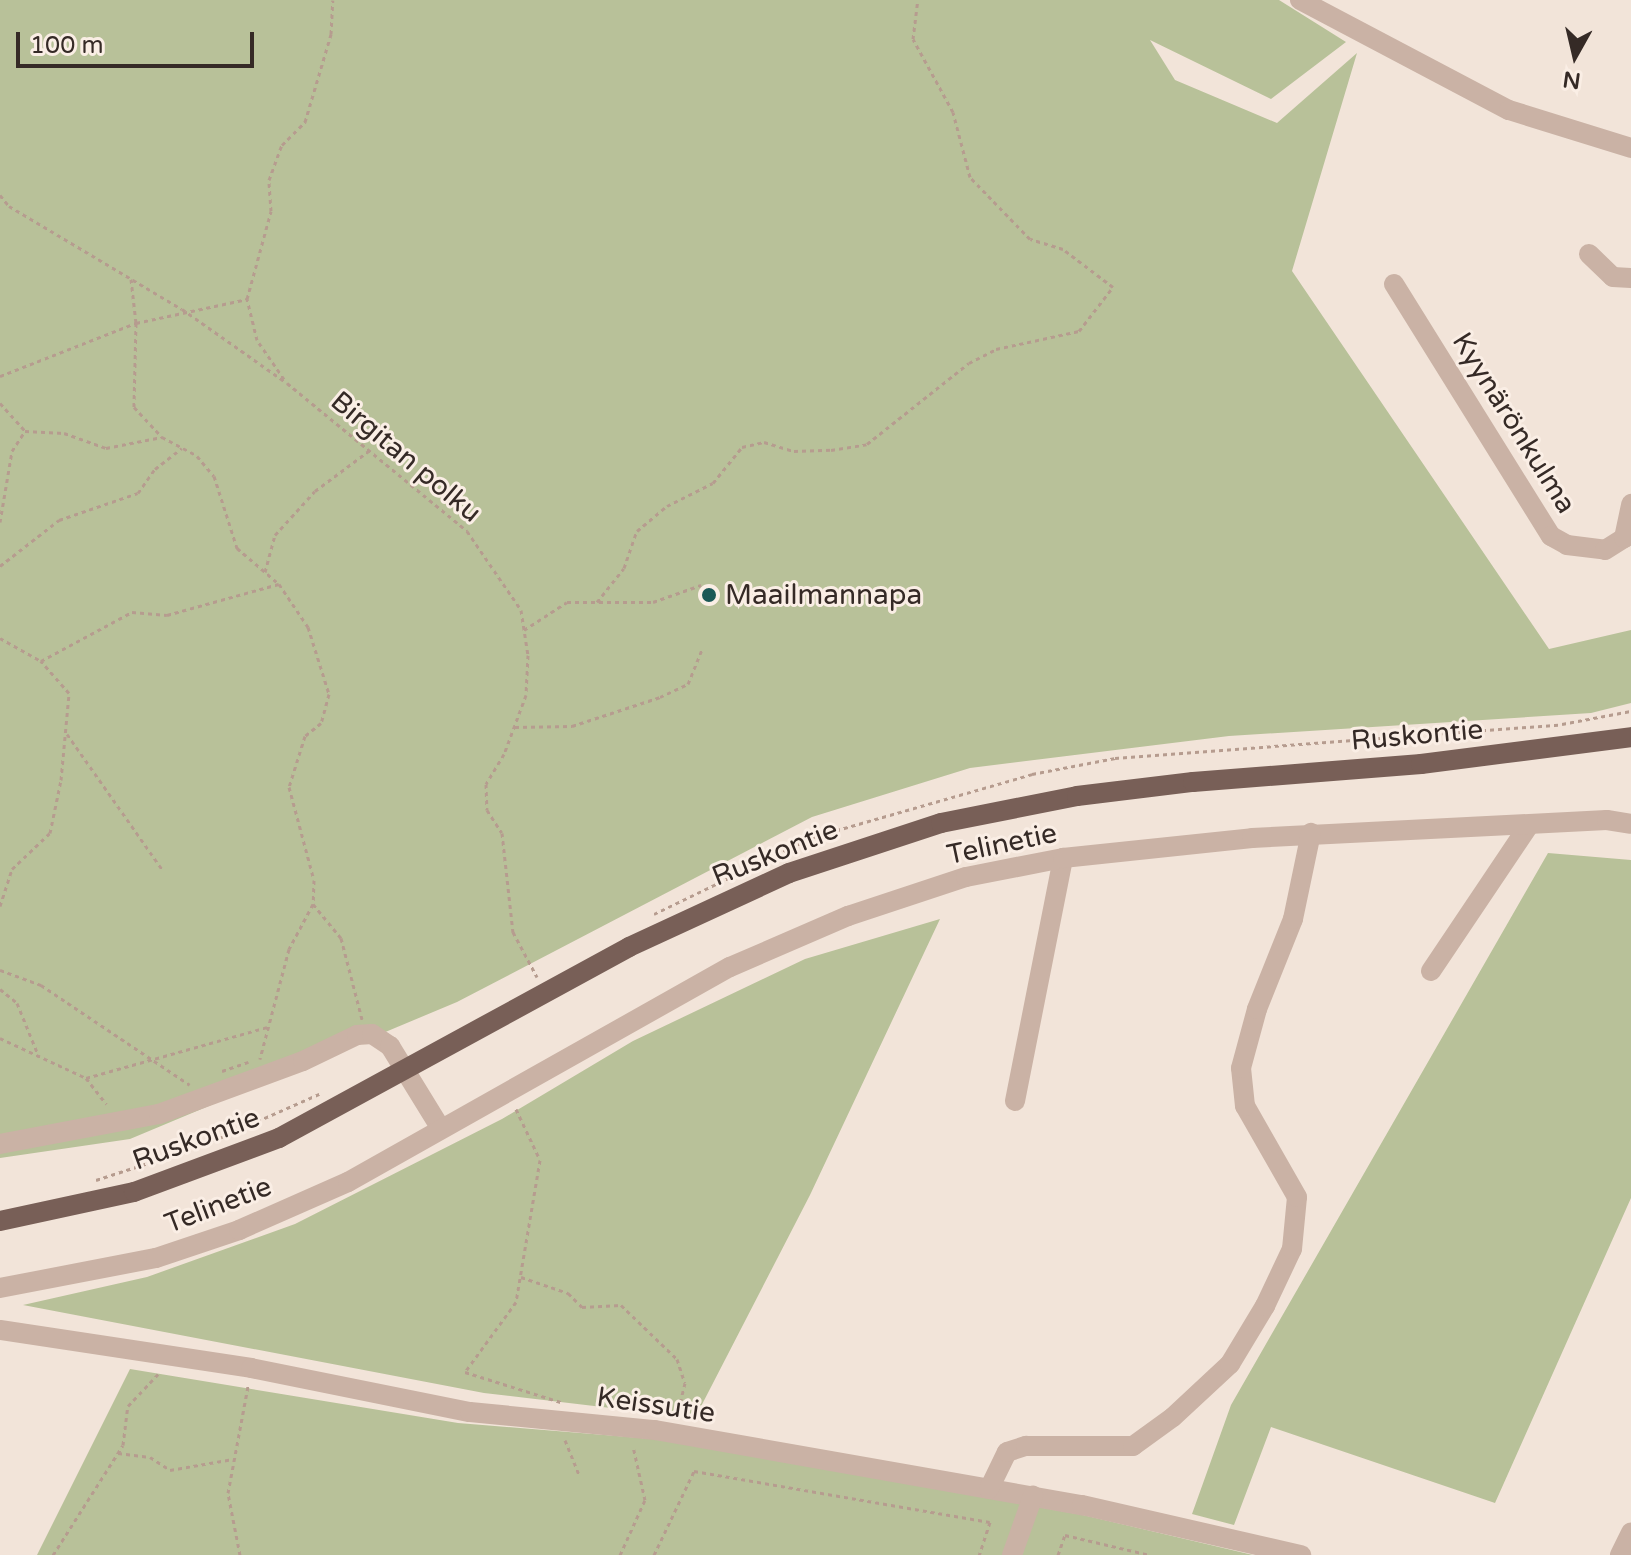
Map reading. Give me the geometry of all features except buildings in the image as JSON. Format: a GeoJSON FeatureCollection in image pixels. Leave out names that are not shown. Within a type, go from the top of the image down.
{"type":"FeatureCollection","features":[{"type":"Feature","properties":{"kind":"main road","name":"Ruskontie"},"geometry":{"type":"LineString","coordinates":[[0,1221],[134,1192],[206,1168],[328,1115],[642,941],[789,873],[941,823],[1049,801],[1193,782],[1421,764],[1631,737]]}},
{"type":"Feature","properties":{"kind":"street"},"geometry":{"type":"LineString","coordinates":[[1300,0],[1509,110],[1631,148]]}},
{"type":"Feature","properties":{"kind":"street"},"geometry":{"type":"LineString","coordinates":[[1589,254],[1613,277],[1631,278]]}},
{"type":"Feature","properties":{"kind":"street","name":"Kyynärönkulma"},"geometry":{"type":"LineString","coordinates":[[1394,284],[1551,536],[1567,545],[1605,550],[1624,538],[1631,504]]}},
{"type":"Feature","properties":{"kind":"street","name":"Telinetie"},"geometry":{"type":"LineString","coordinates":[[0,1288],[156,1258],[239,1230],[348,1182],[756,956],[848,916],[966,877],[1063,858],[1311,833],[1631,824]]}},
{"type":"Feature","properties":{"kind":"street"},"geometry":{"type":"LineString","coordinates":[[1431,971],[1529,825]]}},
{"type":"Feature","properties":{"kind":"street"},"geometry":{"type":"LineString","coordinates":[[989,1489],[1007,1452],[1026,1446],[1133,1446],[1173,1417],[1230,1364],[1265,1306],[1292,1249],[1297,1197],[1245,1106],[1241,1068],[1257,1009],[1293,919],[1311,833]]}},
{"type":"Feature","properties":{"kind":"street"},"geometry":{"type":"LineString","coordinates":[[1015,1101],[1063,858]]}},
{"type":"Feature","properties":{"kind":"street"},"geometry":{"type":"LineString","coordinates":[[0,1144],[120,1122],[206,1098],[357,1035],[383,1039],[441,1129]]}},
{"type":"Feature","properties":{"kind":"street","name":"Keissutie"},"geometry":{"type":"LineString","coordinates":[[0,1330],[251,1368],[470,1412],[672,1434],[1033,1496],[1301,1555]]}},
{"type":"Feature","properties":{"kind":"street"},"geometry":{"type":"LineString","coordinates":[[1012,1555],[1033,1496]]}},
{"type":"Feature","properties":{"kind":"street"},"geometry":{"type":"LineString","coordinates":[[1620,1555],[1631,1532]]}},
{"type":"Feature","properties":{"kind":"path"},"geometry":{"type":"LineString","coordinates":[[287,383],[257,340],[247,299],[271,211],[269,180],[282,145],[305,122],[331,34],[333,0]]}},
{"type":"Feature","properties":{"kind":"path"},"geometry":{"type":"LineString","coordinates":[[597,602],[624,568],[637,531],[667,506],[713,483],[742,447],[764,442],[794,451],[831,450],[867,444],[969,363],[996,349],[1079,331],[1113,287],[1063,249],[1030,239],[970,177],[953,112],[913,39],[918,0]]}},
{"type":"Feature","properties":{"kind":"path","name":"Birgitan polku"},"geometry":{"type":"LineString","coordinates":[[0,195],[9,206],[182,309],[287,383],[467,531],[521,610],[526,695],[514,728],[486,784],[487,810],[502,833],[513,932],[537,977]]}},
{"type":"Feature","properties":{"kind":"path"},"geometry":{"type":"LineString","coordinates":[[131,279],[136,323],[134,407],[162,437],[197,456],[214,476],[237,548],[279,584],[308,627],[329,694],[321,723],[305,736],[289,787],[314,880],[313,904],[289,949],[258,1069]]}},
{"type":"Feature","properties":{"kind":"path"},"geometry":{"type":"LineString","coordinates":[[0,376],[136,323],[182,309],[247,299]]}},
{"type":"Feature","properties":{"kind":"path"},"geometry":{"type":"LineString","coordinates":[[0,403],[25,431],[64,433],[106,448],[162,437]]}},
{"type":"Feature","properties":{"kind":"path"},"geometry":{"type":"LineString","coordinates":[[0,522],[12,451],[25,431]]}},
{"type":"Feature","properties":{"kind":"path"},"geometry":{"type":"LineString","coordinates":[[0,566],[59,520],[138,493],[155,469],[182,448]]}},
{"type":"Feature","properties":{"kind":"path"},"geometry":{"type":"LineString","coordinates":[[265,572],[275,535],[315,491],[370,450]]}},
{"type":"Feature","properties":{"kind":"path"},"geometry":{"type":"LineString","coordinates":[[41,661],[132,612],[167,615],[279,584]]}},
{"type":"Feature","properties":{"kind":"path"},"geometry":{"type":"LineString","coordinates":[[524,630],[567,602],[653,602],[701,585]]}},
{"type":"Feature","properties":{"kind":"path"},"geometry":{"type":"LineString","coordinates":[[0,638],[41,661],[69,693],[67,734],[50,833],[12,869],[0,906]]}},
{"type":"Feature","properties":{"kind":"path"},"geometry":{"type":"LineString","coordinates":[[514,728],[572,726],[660,697],[688,684],[702,650]]}},
{"type":"Feature","properties":{"kind":"path"},"geometry":{"type":"LineString","coordinates":[[652,915],[813,837],[1032,774],[1115,758],[1501,730],[1631,711]]}},
{"type":"Feature","properties":{"kind":"path"},"geometry":{"type":"LineString","coordinates":[[67,734],[162,869]]}},
{"type":"Feature","properties":{"kind":"path"},"geometry":{"type":"LineString","coordinates":[[313,904],[341,938],[363,1016],[357,1035]]}},
{"type":"Feature","properties":{"kind":"path"},"geometry":{"type":"LineString","coordinates":[[0,970],[41,985],[156,1060],[206,1098]]}},
{"type":"Feature","properties":{"kind":"path"},"geometry":{"type":"LineString","coordinates":[[524,984],[550,970]]}},
{"type":"Feature","properties":{"kind":"path"},"geometry":{"type":"LineString","coordinates":[[0,989],[17,1003],[39,1057]]}},
{"type":"Feature","properties":{"kind":"path"},"geometry":{"type":"LineString","coordinates":[[86,1078],[267,1027]]}},
{"type":"Feature","properties":{"kind":"path"},"geometry":{"type":"LineString","coordinates":[[0,1038],[86,1078],[120,1122]]}},
{"type":"Feature","properties":{"kind":"path"},"geometry":{"type":"LineString","coordinates":[[95,1181],[206,1144],[326,1090]]}},
{"type":"Feature","properties":{"kind":"path"},"geometry":{"type":"LineString","coordinates":[[465,1372],[516,1302],[540,1160],[509,1095]]}},
{"type":"Feature","properties":{"kind":"path"},"geometry":{"type":"LineString","coordinates":[[521,1277],[568,1293],[582,1307],[621,1305],[677,1359],[685,1383],[672,1434]]}},
{"type":"Feature","properties":{"kind":"path"},"geometry":{"type":"LineString","coordinates":[[53,1555],[118,1453],[128,1406],[176,1355]]}},
{"type":"Feature","properties":{"kind":"path"},"geometry":{"type":"LineString","coordinates":[[240,1555],[228,1493],[251,1368]]}},
{"type":"Feature","properties":{"kind":"path"},"geometry":{"type":"LineString","coordinates":[[557,1421],[579,1474]]}},
{"type":"Feature","properties":{"kind":"path"},"geometry":{"type":"LineString","coordinates":[[620,1555],[645,1500],[628,1428]]}},
{"type":"Feature","properties":{"kind":"path"},"geometry":{"type":"LineString","coordinates":[[118,1453],[150,1457],[170,1470],[235,1459]]}},
{"type":"Feature","properties":{"kind":"path"},"geometry":{"type":"LineString","coordinates":[[654,1555],[694,1471],[990,1522],[979,1555]]}},
{"type":"Feature","properties":{"kind":"path"},"geometry":{"type":"LineString","coordinates":[[1058,1555],[1065,1535],[1150,1555]]}},
{"type":"Feature","properties":{"kind":"green space"},"geometry":{"type":"Polygon","coordinates":[[[0,0],[1279,0],[1346,42],[1271,99],[1150,40],[1175,80],[1277,123],[1357,53],[1292,271],[1549,649],[1631,630],[1631,703],[1591,713],[1229,736],[970,768],[812,817],[457,1002],[130,1139],[0,1158],[0,0]]]}},
{"type":"Feature","properties":{"kind":"green space"},"geometry":{"type":"Polygon","coordinates":[[[1548,853],[1631,860],[1631,1198],[1495,1503],[1271,1427],[1234,1525],[1192,1514],[1231,1405],[1548,853]]]}},
{"type":"Feature","properties":{"kind":"green space"},"geometry":{"type":"Polygon","coordinates":[[[940,919],[810,1195],[695,1418],[484,1393],[23,1305],[147,1277],[295,1224],[502,1119],[633,1041],[805,959],[940,919]]]}},
{"type":"Feature","properties":{"kind":"green space"},"geometry":{"type":"Polygon","coordinates":[[[130,1369],[458,1423],[665,1440],[1083,1515],[1253,1555],[37,1555],[130,1369]]]}},
{"type":"Feature","properties":{"kind":"place","name":"Maailmannapa"},"geometry":{"type":"Point","coordinates":[709,595]}}]}
